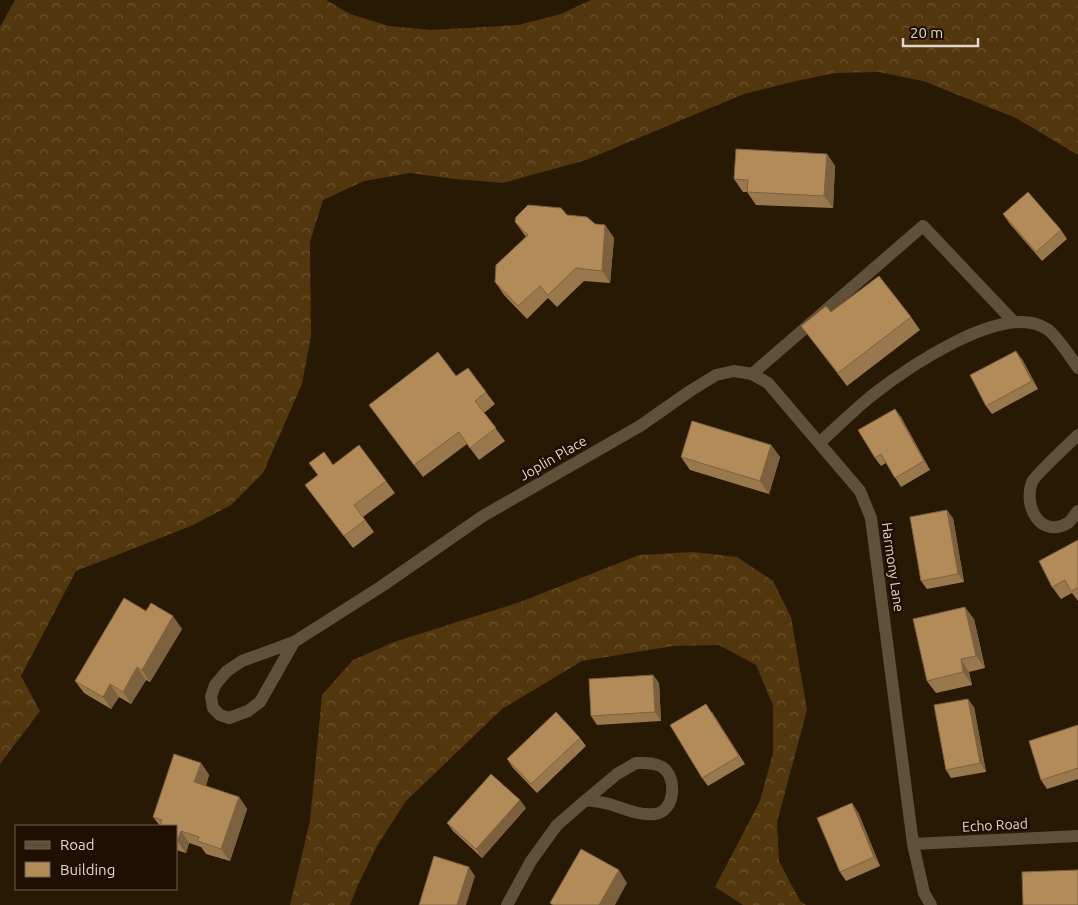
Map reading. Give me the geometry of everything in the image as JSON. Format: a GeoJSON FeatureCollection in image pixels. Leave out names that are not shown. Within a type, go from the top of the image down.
{"type":"FeatureCollection","features":[{"type":"Feature","properties":{"kind":"street"},"geometry":{"type":"LineString","coordinates":[[752,374],[923,226],[1014,322]]}},
{"type":"Feature","properties":{"kind":"street"},"geometry":{"type":"LineString","coordinates":[[818,444],[870,397],[914,366],[957,341],[987,328],[1014,322],[1029,323],[1048,330],[1078,368]]}},
{"type":"Feature","properties":{"kind":"street","name":"Joplin Place"},"geometry":{"type":"LineString","coordinates":[[294,642],[260,702],[248,710],[229,718],[220,715],[213,708],[210,697],[214,685],[227,671],[242,661],[294,642],[382,586],[483,516],[640,426],[716,375],[734,370],[752,374],[768,383],[818,444]]}},
{"type":"Feature","properties":{"kind":"street"},"geometry":{"type":"LineString","coordinates":[[1078,435],[1032,481],[1030,499],[1032,512],[1040,523],[1052,527],[1069,522],[1078,511]]}},
{"type":"Feature","properties":{"kind":"street","name":"Harmony Lane"},"geometry":{"type":"LineString","coordinates":[[818,444],[860,491],[871,518],[913,844],[924,893],[931,905]]}},
{"type":"Feature","properties":{"kind":"street"},"geometry":{"type":"LineString","coordinates":[[507,905],[531,860],[557,825],[586,800],[617,774],[636,763],[651,762],[664,768],[672,783],[672,799],[665,809],[656,815],[632,812],[607,803],[586,800]]}},
{"type":"Feature","properties":{"kind":"street","name":"Echo Road"},"geometry":{"type":"LineString","coordinates":[[913,844],[1078,836]]}},
{"type":"Feature","properties":{"kind":"green space"},"geometry":{"type":"Polygon","coordinates":[[[15,0],[326,0],[350,14],[389,26],[430,30],[518,25],[561,14],[591,0],[1078,0],[1078,155],[1016,118],[923,81],[878,72],[835,73],[744,94],[586,160],[503,183],[410,173],[364,181],[323,200],[310,242],[311,336],[302,384],[263,473],[231,505],[191,526],[76,571],[21,676],[40,711],[0,764],[0,27],[15,0]]]}},
{"type":"Feature","properties":{"kind":"green space"},"geometry":{"type":"Polygon","coordinates":[[[693,552],[737,557],[773,581],[791,617],[807,710],[777,822],[779,861],[800,901],[806,905],[743,905],[715,887],[760,801],[773,753],[773,705],[756,665],[719,645],[673,646],[582,661],[502,709],[406,801],[377,846],[350,905],[290,905],[310,821],[322,695],[353,660],[394,642],[520,602],[639,555],[693,552]]]}},
{"type":"Feature","properties":{"kind":"building"},"geometry":{"type":"Polygon","coordinates":[[[736,149],[827,154],[824,196],[747,192],[748,180],[734,179],[736,149]]]}},
{"type":"Feature","properties":{"kind":"building"},"geometry":{"type":"Polygon","coordinates":[[[1028,192],[1061,230],[1036,252],[1003,214],[1028,192]]]}},
{"type":"Feature","properties":{"kind":"building"},"geometry":{"type":"Polygon","coordinates":[[[528,205],[561,208],[567,215],[587,217],[595,224],[605,225],[602,271],[576,268],[548,295],[540,286],[518,306],[495,282],[496,265],[528,235],[515,222],[516,217],[528,205]]]}},
{"type":"Feature","properties":{"kind":"building"},"geometry":{"type":"Polygon","coordinates":[[[879,276],[911,317],[838,373],[801,326],[826,306],[831,312],[879,276]]]}},
{"type":"Feature","properties":{"kind":"building"},"geometry":{"type":"Polygon","coordinates":[[[1016,351],[1032,381],[986,406],[970,375],[1016,351]]]}},
{"type":"Feature","properties":{"kind":"building"},"geometry":{"type":"Polygon","coordinates":[[[438,352],[456,376],[468,368],[486,392],[475,401],[496,428],[470,448],[459,432],[414,465],[369,405],[438,352]]]}},
{"type":"Feature","properties":{"kind":"building"},"geometry":{"type":"Polygon","coordinates":[[[895,409],[924,461],[895,478],[881,454],[875,458],[858,430],[895,409]]]}},
{"type":"Feature","properties":{"kind":"building"},"geometry":{"type":"Polygon","coordinates":[[[692,421],[771,445],[760,481],[681,457],[692,421]]]}},
{"type":"Feature","properties":{"kind":"building"},"geometry":{"type":"Polygon","coordinates":[[[359,445],[386,481],[354,505],[365,520],[344,536],[305,485],[318,475],[309,463],[324,452],[333,465],[359,445]]]}},
{"type":"Feature","properties":{"kind":"building"},"geometry":{"type":"Polygon","coordinates":[[[947,510],[958,574],[921,581],[910,517],[947,510]]]}},
{"type":"Feature","properties":{"kind":"building"},"geometry":{"type":"Polygon","coordinates":[[[1078,540],[1078,587],[1071,591],[1065,580],[1052,587],[1039,561],[1078,540]]]}},
{"type":"Feature","properties":{"kind":"building"},"geometry":{"type":"Polygon","coordinates":[[[124,598],[146,611],[151,603],[173,616],[142,670],[137,667],[123,692],[110,684],[103,697],[75,681],[124,598]]]}},
{"type":"Feature","properties":{"kind":"building"},"geometry":{"type":"Polygon","coordinates":[[[965,607],[976,656],[961,659],[963,672],[927,681],[913,619],[965,607]]]}},
{"type":"Feature","properties":{"kind":"building"},"geometry":{"type":"Polygon","coordinates":[[[653,675],[655,712],[591,716],[589,679],[653,675]]]}},
{"type":"Feature","properties":{"kind":"building"},"geometry":{"type":"Polygon","coordinates":[[[968,699],[980,763],[946,770],[934,705],[968,699]]]}},
{"type":"Feature","properties":{"kind":"building"},"geometry":{"type":"Polygon","coordinates":[[[706,704],[739,756],[702,778],[670,725],[706,704]]]}},
{"type":"Feature","properties":{"kind":"building"},"geometry":{"type":"Polygon","coordinates":[[[556,712],[580,738],[531,784],[507,759],[556,712]]]}},
{"type":"Feature","properties":{"kind":"building"},"geometry":{"type":"Polygon","coordinates":[[[1078,725],[1078,768],[1041,780],[1029,741],[1078,725]]]}},
{"type":"Feature","properties":{"kind":"building"},"geometry":{"type":"Polygon","coordinates":[[[174,754],[201,763],[194,782],[239,797],[221,849],[197,841],[199,837],[181,831],[178,838],[178,825],[160,825],[162,820],[153,817],[174,754]]]}},
{"type":"Feature","properties":{"kind":"building"},"geometry":{"type":"Polygon","coordinates":[[[491,774],[520,800],[476,849],[447,823],[491,774]]]}},
{"type":"Feature","properties":{"kind":"building"},"geometry":{"type":"Polygon","coordinates":[[[852,803],[874,857],[840,872],[817,818],[852,803]]]}},
{"type":"Feature","properties":{"kind":"building"},"geometry":{"type":"Polygon","coordinates":[[[581,849],[619,870],[599,905],[553,905],[550,903],[581,849]]]}},
{"type":"Feature","properties":{"kind":"building"},"geometry":{"type":"Polygon","coordinates":[[[434,856],[469,867],[457,905],[419,905],[434,856]]]}},
{"type":"Feature","properties":{"kind":"building"},"geometry":{"type":"Polygon","coordinates":[[[1078,870],[1078,905],[1023,905],[1022,872],[1078,870]]]}}]}
